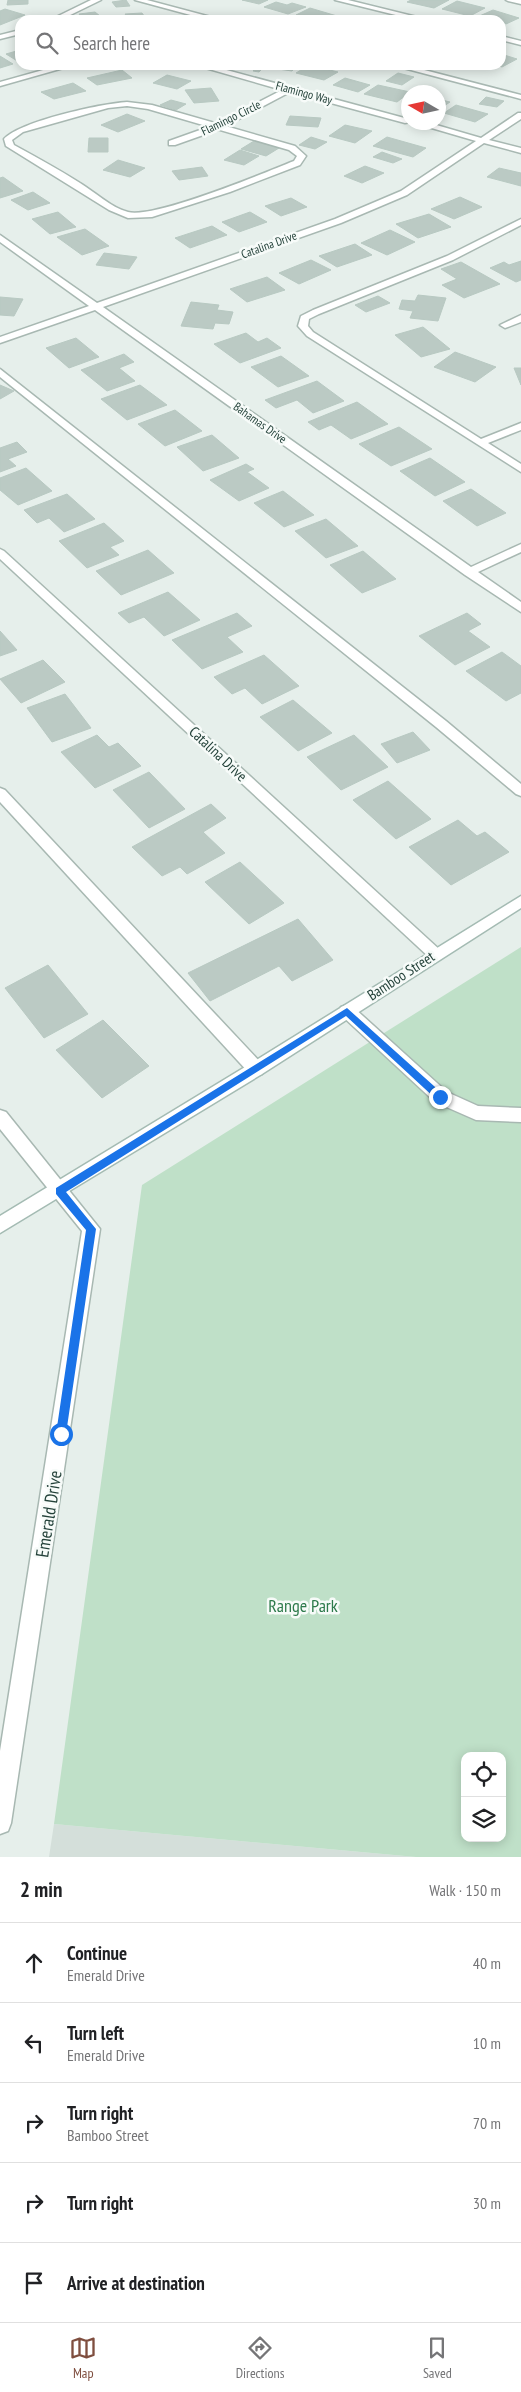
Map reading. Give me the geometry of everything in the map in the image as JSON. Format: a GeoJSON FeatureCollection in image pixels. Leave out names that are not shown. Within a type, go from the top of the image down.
{"type":"FeatureCollection","features":[{"type":"Feature","properties":{"kind":"street"},"geometry":{"type":"LineString","coordinates":[[65,15],[97,0]]}},
{"type":"Feature","properties":{"kind":"street"},"geometry":{"type":"LineString","coordinates":[[139,0],[198,15]]}},
{"type":"Feature","properties":{"kind":"street"},"geometry":{"type":"LineString","coordinates":[[339,0],[404,15]]}},
{"type":"Feature","properties":{"kind":"street"},"geometry":{"type":"LineString","coordinates":[[510,0],[521,2]]}},
{"type":"Feature","properties":{"kind":"street"},"geometry":{"type":"LineString","coordinates":[[0,37],[15,33]]}},
{"type":"Feature","properties":{"kind":"street"},"geometry":{"type":"LineString","coordinates":[[506,39],[521,43]]}},
{"type":"Feature","properties":{"kind":"street"},"geometry":{"type":"LineString","coordinates":[[0,84],[52,70]]}},
{"type":"Feature","properties":{"kind":"street","name":"Flamingo Way"},"geometry":{"type":"LineString","coordinates":[[218,70],[401,119]]}},
{"type":"Feature","properties":{"kind":"street"},"geometry":{"type":"LineString","coordinates":[[416,70],[521,97]]}},
{"type":"Feature","properties":{"kind":"street","name":"Flamingo Circle"},"geometry":{"type":"LineString","coordinates":[[172,143],[216,128],[289,89]]}},
{"type":"Feature","properties":{"kind":"street"},"geometry":{"type":"LineString","coordinates":[[127,104],[149,107],[216,128],[292,148],[302,156],[297,163],[227,190],[149,215],[128,215],[112,208],[10,146],[8,139],[20,130],[108,106],[127,104]]}},
{"type":"Feature","properties":{"kind":"street","name":"Catalina Drive"},"geometry":{"type":"LineString","coordinates":[[0,340],[338,221],[404,193],[521,115]]}},
{"type":"Feature","properties":{"kind":"street"},"geometry":{"type":"LineString","coordinates":[[443,130],[521,151]]}},
{"type":"Feature","properties":{"kind":"street"},"geometry":{"type":"LineString","coordinates":[[521,222],[450,258],[304,318],[303,326],[310,334],[521,469]]}},
{"type":"Feature","properties":{"kind":"street","name":"Bahamas Drive"},"geometry":{"type":"LineString","coordinates":[[0,238],[521,608]]}},
{"type":"Feature","properties":{"kind":"street"},"geometry":{"type":"LineString","coordinates":[[505,326],[521,318]]}},
{"type":"Feature","properties":{"kind":"street"},"geometry":{"type":"LineString","coordinates":[[0,372],[434,718],[521,790]]}},
{"type":"Feature","properties":{"kind":"street"},"geometry":{"type":"LineString","coordinates":[[480,443],[521,426]]}},
{"type":"Feature","properties":{"kind":"street"},"geometry":{"type":"LineString","coordinates":[[469,572],[521,548]]}},
{"type":"Feature","properties":{"kind":"street","name":"Catalina Drive"},"geometry":{"type":"LineString","coordinates":[[0,553],[435,954]]}},
{"type":"Feature","properties":{"kind":"street"},"geometry":{"type":"LineString","coordinates":[[0,793],[256,1069]]}},
{"type":"Feature","properties":{"kind":"street","name":"Bamboo Street"},"geometry":{"type":"LineString","coordinates":[[0,1226],[256,1069],[521,901]]}},
{"type":"Feature","properties":{"kind":"street"},"geometry":{"type":"LineString","coordinates":[[347,1011],[440,1097],[476,1113],[521,1115]]}},
{"type":"Feature","properties":{"kind":"street","name":"Emerald Drive"},"geometry":{"type":"LineString","coordinates":[[0,1117],[91,1229],[0,1823]]}},
{"type":"Feature","properties":{"kind":"shaded area"},"geometry":{"type":"Polygon","coordinates":[[[54,1824],[416,1857],[49,1857],[54,1824]]]}},
{"type":"Feature","properties":{"kind":"green space","name":"Range Park"},"geometry":{"type":"Polygon","coordinates":[[[521,947],[521,1857],[416,1857],[54,1824],[142,1185],[521,947]]]}},
{"type":"Feature","properties":{"kind":"building"},"geometry":{"type":"Polygon","coordinates":[[[8,0],[28,0],[28,4],[7,5],[8,0]]]}},
{"type":"Feature","properties":{"kind":"building"},"geometry":{"type":"Polygon","coordinates":[[[126,0],[130,6],[116,7],[112,2],[126,0]]]}},
{"type":"Feature","properties":{"kind":"building"},"geometry":{"type":"Polygon","coordinates":[[[242,0],[268,0],[259,4],[242,0]]]}},
{"type":"Feature","properties":{"kind":"building"},"geometry":{"type":"Polygon","coordinates":[[[411,0],[449,0],[434,8],[407,2],[411,0]]]}},
{"type":"Feature","properties":{"kind":"building"},"geometry":{"type":"Polygon","coordinates":[[[457,1],[485,8],[472,15],[442,9],[457,1]]]}},
{"type":"Feature","properties":{"kind":"building"},"geometry":{"type":"Polygon","coordinates":[[[276,2],[287,5],[292,3],[306,7],[288,14],[264,7],[276,2]]]}},
{"type":"Feature","properties":{"kind":"building"},"geometry":{"type":"Polygon","coordinates":[[[310,8],[334,15],[296,15],[310,8]]]}},
{"type":"Feature","properties":{"kind":"building"},"geometry":{"type":"Polygon","coordinates":[[[5,9],[25,15],[15,15],[15,19],[0,25],[0,11],[5,9]]]}},
{"type":"Feature","properties":{"kind":"building"},"geometry":{"type":"Polygon","coordinates":[[[493,10],[519,18],[506,24],[506,15],[482,15],[493,10]]]}},
{"type":"Feature","properties":{"kind":"building"},"geometry":{"type":"Polygon","coordinates":[[[95,12],[99,15],[80,15],[95,12]]]}},
{"type":"Feature","properties":{"kind":"building"},"geometry":{"type":"Polygon","coordinates":[[[142,13],[143,15],[126,15],[142,13]]]}},
{"type":"Feature","properties":{"kind":"building"},"geometry":{"type":"Polygon","coordinates":[[[15,51],[15,60],[6,54],[15,51]]]}},
{"type":"Feature","properties":{"kind":"building"},"geometry":{"type":"Polygon","coordinates":[[[0,56],[13,64],[0,68],[0,56]]]}},
{"type":"Feature","properties":{"kind":"building"},"geometry":{"type":"Polygon","coordinates":[[[506,56],[517,59],[506,65],[506,56]]]}},
{"type":"Feature","properties":{"kind":"building"},"geometry":{"type":"Polygon","coordinates":[[[122,70],[132,78],[97,85],[87,78],[122,70]]]}},
{"type":"Feature","properties":{"kind":"building"},"geometry":{"type":"Polygon","coordinates":[[[301,70],[330,70],[338,72],[324,80],[296,73],[301,70]]]}},
{"type":"Feature","properties":{"kind":"building"},"geometry":{"type":"Polygon","coordinates":[[[398,73],[414,77],[402,85],[386,81],[398,73]]]}},
{"type":"Feature","properties":{"kind":"building"},"geometry":{"type":"Polygon","coordinates":[[[167,75],[191,81],[177,89],[153,83],[167,75]]]}},
{"type":"Feature","properties":{"kind":"building"},"geometry":{"type":"Polygon","coordinates":[[[345,78],[370,85],[358,92],[333,85],[345,78]]]}},
{"type":"Feature","properties":{"kind":"building"},"geometry":{"type":"Polygon","coordinates":[[[73,83],[86,91],[54,99],[41,92],[73,83]]]}},
{"type":"Feature","properties":{"kind":"building"},"geometry":{"type":"Polygon","coordinates":[[[378,85],[401,90],[401,99],[397,102],[364,94],[378,85]]]}},
{"type":"Feature","properties":{"kind":"building"},"geometry":{"type":"Polygon","coordinates":[[[211,88],[219,101],[194,103],[185,90],[211,88]]]}},
{"type":"Feature","properties":{"kind":"building"},"geometry":{"type":"Polygon","coordinates":[[[486,97],[504,101],[497,107],[479,104],[486,97]]]}},
{"type":"Feature","properties":{"kind":"building"},"geometry":{"type":"Polygon","coordinates":[[[171,100],[186,104],[176,110],[160,105],[171,100]]]}},
{"type":"Feature","properties":{"kind":"building"},"geometry":{"type":"Polygon","coordinates":[[[456,105],[488,114],[475,122],[446,114],[456,105]]]}},
{"type":"Feature","properties":{"kind":"building"},"geometry":{"type":"Polygon","coordinates":[[[127,114],[145,121],[118,132],[101,125],[127,114]]]}},
{"type":"Feature","properties":{"kind":"building"},"geometry":{"type":"Polygon","coordinates":[[[290,116],[321,118],[318,127],[286,125],[290,116]]]}},
{"type":"Feature","properties":{"kind":"building"},"geometry":{"type":"Polygon","coordinates":[[[345,125],[372,131],[355,143],[329,136],[345,125]]]}},
{"type":"Feature","properties":{"kind":"building"},"geometry":{"type":"Polygon","coordinates":[[[311,137],[327,142],[315,149],[299,145],[311,137]]]}},
{"type":"Feature","properties":{"kind":"building"},"geometry":{"type":"Polygon","coordinates":[[[387,137],[426,148],[413,157],[373,146],[387,137]]]}},
{"type":"Feature","properties":{"kind":"building"},"geometry":{"type":"Polygon","coordinates":[[[89,138],[108,138],[108,152],[88,152],[89,138]]]}},
{"type":"Feature","properties":{"kind":"building"},"geometry":{"type":"Polygon","coordinates":[[[254,141],[279,148],[266,156],[241,149],[254,141]]]}},
{"type":"Feature","properties":{"kind":"building"},"geometry":{"type":"Polygon","coordinates":[[[240,150],[259,156],[244,165],[224,160],[240,150]]]}},
{"type":"Feature","properties":{"kind":"building"},"geometry":{"type":"Polygon","coordinates":[[[382,152],[402,159],[393,163],[373,157],[382,152]]]}},
{"type":"Feature","properties":{"kind":"building"},"geometry":{"type":"Polygon","coordinates":[[[118,160],[145,168],[130,177],[103,170],[118,160]]]}},
{"type":"Feature","properties":{"kind":"building"},"geometry":{"type":"Polygon","coordinates":[[[365,166],[384,173],[362,183],[344,176],[365,166]]]}},
{"type":"Feature","properties":{"kind":"building"},"geometry":{"type":"Polygon","coordinates":[[[202,167],[208,176],[179,180],[172,171],[202,167]]]}},
{"type":"Feature","properties":{"kind":"building"},"geometry":{"type":"Polygon","coordinates":[[[499,168],[521,173],[521,186],[487,177],[499,168]]]}},
{"type":"Feature","properties":{"kind":"building"},"geometry":{"type":"Polygon","coordinates":[[[3,177],[23,191],[0,198],[0,178],[3,177]]]}},
{"type":"Feature","properties":{"kind":"building"},"geometry":{"type":"Polygon","coordinates":[[[33,192],[50,203],[28,210],[11,200],[33,192]]]}},
{"type":"Feature","properties":{"kind":"building"},"geometry":{"type":"Polygon","coordinates":[[[460,197],[482,207],[454,219],[431,209],[460,197]]]}},
{"type":"Feature","properties":{"kind":"building"},"geometry":{"type":"Polygon","coordinates":[[[291,198],[307,207],[281,216],[265,206],[291,198]]]}},
{"type":"Feature","properties":{"kind":"building"},"geometry":{"type":"Polygon","coordinates":[[[58,212],[76,227],[50,234],[32,219],[58,212]]]}},
{"type":"Feature","properties":{"kind":"building"},"geometry":{"type":"Polygon","coordinates":[[[250,212],[267,222],[239,232],[222,222],[250,212]]]}},
{"type":"Feature","properties":{"kind":"building"},"geometry":{"type":"Polygon","coordinates":[[[429,214],[451,227],[418,238],[396,224],[429,214]]]}},
{"type":"Feature","properties":{"kind":"building"},"geometry":{"type":"Polygon","coordinates":[[[212,226],[227,235],[190,248],[175,238],[212,226]]]}},
{"type":"Feature","properties":{"kind":"building"},"geometry":{"type":"Polygon","coordinates":[[[85,229],[109,246],[82,255],[57,237],[85,229]]]}},
{"type":"Feature","properties":{"kind":"building"},"geometry":{"type":"Polygon","coordinates":[[[390,230],[415,242],[387,255],[361,243],[390,230]]]}},
{"type":"Feature","properties":{"kind":"building"},"geometry":{"type":"Polygon","coordinates":[[[355,244],[372,255],[337,267],[319,256],[355,244]]]}},
{"type":"Feature","properties":{"kind":"building"},"geometry":{"type":"Polygon","coordinates":[[[104,253],[137,257],[129,269],[96,265],[104,253]]]}},
{"type":"Feature","properties":{"kind":"building"},"geometry":{"type":"Polygon","coordinates":[[[311,260],[331,270],[299,284],[279,273],[311,260]]]}},
{"type":"Feature","properties":{"kind":"building"},"geometry":{"type":"Polygon","coordinates":[[[521,261],[521,280],[516,282],[490,268],[504,262],[509,265],[521,261]]]}},
{"type":"Feature","properties":{"kind":"building"},"geometry":{"type":"Polygon","coordinates":[[[461,262],[500,284],[464,298],[442,285],[457,279],[441,269],[461,262]]]}},
{"type":"Feature","properties":{"kind":"building"},"geometry":{"type":"Polygon","coordinates":[[[267,277],[285,290],[247,302],[230,289],[267,277]]]}},
{"type":"Feature","properties":{"kind":"building"},"geometry":{"type":"Polygon","coordinates":[[[418,295],[446,298],[438,321],[410,318],[413,311],[399,309],[402,300],[415,301],[418,295]]]}},
{"type":"Feature","properties":{"kind":"building"},"geometry":{"type":"Polygon","coordinates":[[[378,296],[390,303],[366,312],[355,305],[378,296]]]}},
{"type":"Feature","properties":{"kind":"building"},"geometry":{"type":"Polygon","coordinates":[[[0,297],[23,299],[14,316],[0,315],[0,297]]]}},
{"type":"Feature","properties":{"kind":"building"},"geometry":{"type":"Polygon","coordinates":[[[191,302],[219,305],[217,310],[233,312],[229,324],[215,323],[213,329],[181,326],[191,302]]]}},
{"type":"Feature","properties":{"kind":"building"},"geometry":{"type":"Polygon","coordinates":[[[423,327],[450,349],[421,357],[395,335],[423,327]]]}},
{"type":"Feature","properties":{"kind":"building"},"geometry":{"type":"Polygon","coordinates":[[[246,333],[258,342],[267,338],[281,348],[240,363],[214,344],[246,333]]]}},
{"type":"Feature","properties":{"kind":"building"},"geometry":{"type":"Polygon","coordinates":[[[76,338],[99,357],[69,368],[46,348],[76,338]]]}},
{"type":"Feature","properties":{"kind":"building"},"geometry":{"type":"Polygon","coordinates":[[[455,352],[496,367],[475,382],[434,367],[455,352]]]}},
{"type":"Feature","properties":{"kind":"building"},"geometry":{"type":"Polygon","coordinates":[[[124,354],[134,362],[119,368],[135,381],[107,391],[81,370],[124,354]]]}},
{"type":"Feature","properties":{"kind":"building"},"geometry":{"type":"Polygon","coordinates":[[[281,356],[309,376],[278,387],[251,367],[281,356]]]}},
{"type":"Feature","properties":{"kind":"building"},"geometry":{"type":"Polygon","coordinates":[[[514,368],[521,368],[521,385],[514,368]]]}},
{"type":"Feature","properties":{"kind":"building"},"geometry":{"type":"Polygon","coordinates":[[[317,381],[344,401],[313,413],[297,400],[276,408],[265,400],[317,381]]]}},
{"type":"Feature","properties":{"kind":"building"},"geometry":{"type":"Polygon","coordinates":[[[0,385],[14,391],[0,399],[0,385]]]}},
{"type":"Feature","properties":{"kind":"building"},"geometry":{"type":"Polygon","coordinates":[[[140,385],[167,405],[127,420],[101,399],[140,385]]]}},
{"type":"Feature","properties":{"kind":"building"},"geometry":{"type":"Polygon","coordinates":[[[357,402],[388,424],[351,439],[331,425],[319,430],[308,422],[357,402]]]}},
{"type":"Feature","properties":{"kind":"building"},"geometry":{"type":"Polygon","coordinates":[[[175,410],[202,431],[165,446],[138,424],[175,410]]]}},
{"type":"Feature","properties":{"kind":"building"},"geometry":{"type":"Polygon","coordinates":[[[399,427],[432,449],[391,466],[359,444],[399,427]]]}},
{"type":"Feature","properties":{"kind":"building"},"geometry":{"type":"Polygon","coordinates":[[[212,435],[239,458],[203,471],[177,447],[212,435]]]}},
{"type":"Feature","properties":{"kind":"building"},"geometry":{"type":"Polygon","coordinates":[[[17,442],[27,452],[8,459],[16,466],[0,472],[0,448],[17,442]]]}},
{"type":"Feature","properties":{"kind":"building"},"geometry":{"type":"Polygon","coordinates":[[[430,458],[465,482],[435,496],[400,471],[430,458]]]}},
{"type":"Feature","properties":{"kind":"building"},"geometry":{"type":"Polygon","coordinates":[[[246,464],[254,469],[247,472],[269,488],[239,501],[210,480],[246,464]]]}},
{"type":"Feature","properties":{"kind":"building"},"geometry":{"type":"Polygon","coordinates":[[[26,468],[52,491],[18,505],[0,490],[0,478],[26,468]]]}},
{"type":"Feature","properties":{"kind":"building"},"geometry":{"type":"Polygon","coordinates":[[[471,489],[506,513],[477,526],[443,501],[471,489]]]}},
{"type":"Feature","properties":{"kind":"building"},"geometry":{"type":"Polygon","coordinates":[[[283,491],[314,515],[284,527],[254,503],[283,491]]]}},
{"type":"Feature","properties":{"kind":"building"},"geometry":{"type":"Polygon","coordinates":[[[67,494],[95,519],[64,532],[49,518],[37,523],[24,510],[67,494]]]}},
{"type":"Feature","properties":{"kind":"building"},"geometry":{"type":"Polygon","coordinates":[[[326,519],[358,546],[326,558],[295,531],[326,519]]]}},
{"type":"Feature","properties":{"kind":"building"},"geometry":{"type":"Polygon","coordinates":[[[104,523],[124,541],[110,547],[119,555],[87,568],[59,541],[104,523]]]}},
{"type":"Feature","properties":{"kind":"building"},"geometry":{"type":"Polygon","coordinates":[[[148,550],[174,573],[121,595],[96,571],[148,550]]]}},
{"type":"Feature","properties":{"kind":"building"},"geometry":{"type":"Polygon","coordinates":[[[363,551],[396,579],[362,593],[330,565],[363,551]]]}},
{"type":"Feature","properties":{"kind":"building"},"geometry":{"type":"Polygon","coordinates":[[[168,592],[200,620],[164,636],[144,617],[129,623],[118,613],[168,592]]]}},
{"type":"Feature","properties":{"kind":"building"},"geometry":{"type":"Polygon","coordinates":[[[237,613],[252,626],[227,637],[243,652],[202,669],[172,640],[237,613]]]}},
{"type":"Feature","properties":{"kind":"building"},"geometry":{"type":"Polygon","coordinates":[[[467,613],[481,624],[468,631],[490,647],[455,665],[419,636],[467,613]]]}},
{"type":"Feature","properties":{"kind":"building"},"geometry":{"type":"Polygon","coordinates":[[[0,631],[17,650],[0,656],[0,631]]]}},
{"type":"Feature","properties":{"kind":"building"},"geometry":{"type":"Polygon","coordinates":[[[502,652],[521,666],[521,693],[506,701],[466,671],[502,652]]]}},
{"type":"Feature","properties":{"kind":"building"},"geometry":{"type":"Polygon","coordinates":[[[264,655],[299,686],[262,704],[245,688],[232,694],[214,677],[264,655]]]}},
{"type":"Feature","properties":{"kind":"building"},"geometry":{"type":"Polygon","coordinates":[[[43,660],[65,682],[21,703],[0,679],[43,660]]]}},
{"type":"Feature","properties":{"kind":"building"},"geometry":{"type":"Polygon","coordinates":[[[65,694],[91,728],[52,742],[27,708],[65,694]]]}},
{"type":"Feature","properties":{"kind":"building"},"geometry":{"type":"Polygon","coordinates":[[[293,700],[332,733],[298,751],[260,717],[293,700]]]}},
{"type":"Feature","properties":{"kind":"building"},"geometry":{"type":"Polygon","coordinates":[[[413,732],[430,750],[397,763],[381,744],[413,732]]]}},
{"type":"Feature","properties":{"kind":"building"},"geometry":{"type":"Polygon","coordinates":[[[97,735],[109,747],[118,743],[141,766],[95,788],[61,752],[97,735]]]}},
{"type":"Feature","properties":{"kind":"building"},"geometry":{"type":"Polygon","coordinates":[[[354,735],[388,767],[341,790],[307,757],[354,735]]]}},
{"type":"Feature","properties":{"kind":"building"},"geometry":{"type":"Polygon","coordinates":[[[149,772],[185,809],[149,828],[113,790],[149,772]]]}},
{"type":"Feature","properties":{"kind":"building"},"geometry":{"type":"Polygon","coordinates":[[[388,781],[431,819],[396,839],[353,800],[388,781]]]}},
{"type":"Feature","properties":{"kind":"building"},"geometry":{"type":"Polygon","coordinates":[[[211,804],[226,818],[203,832],[225,853],[187,874],[180,867],[162,876],[132,847],[211,804]]]}},
{"type":"Feature","properties":{"kind":"building"},"geometry":{"type":"Polygon","coordinates":[[[458,820],[477,836],[485,832],[509,852],[451,885],[409,847],[458,820]]]}},
{"type":"Feature","properties":{"kind":"building"},"geometry":{"type":"Polygon","coordinates":[[[240,862],[284,903],[249,924],[205,882],[240,862]]]}},
{"type":"Feature","properties":{"kind":"building"},"geometry":{"type":"Polygon","coordinates":[[[298,919],[333,960],[292,981],[279,966],[210,1001],[188,973],[298,919]]]}},
{"type":"Feature","properties":{"kind":"building"},"geometry":{"type":"Polygon","coordinates":[[[48,965],[88,1014],[44,1038],[5,988],[48,965]]]}},
{"type":"Feature","properties":{"kind":"building"},"geometry":{"type":"Polygon","coordinates":[[[103,1020],[149,1066],[102,1098],[56,1050],[103,1020]]]}},
{"type":"Feature","properties":{"kind":"route"},"geometry":{"type":"LineString","coordinates":[[61,1434],[91,1229],[59,1191],[347,1011],[440,1097]]}}]}
